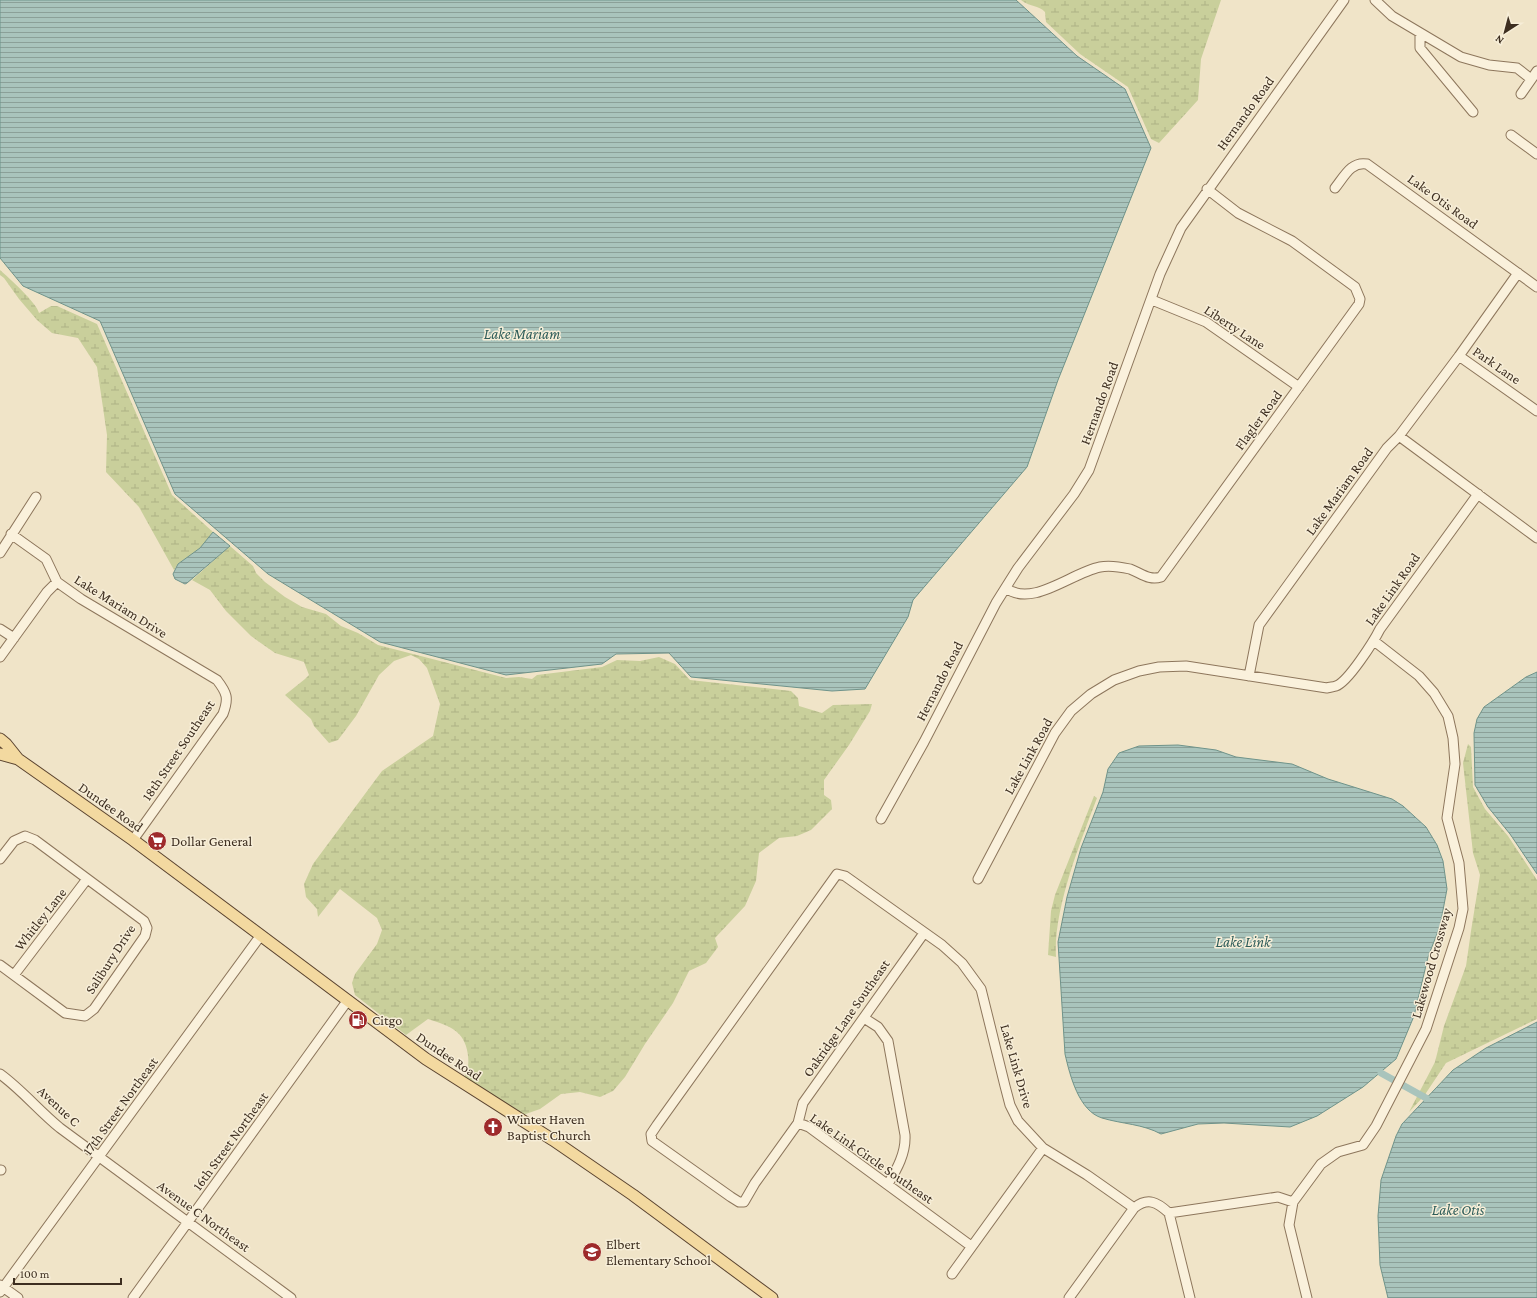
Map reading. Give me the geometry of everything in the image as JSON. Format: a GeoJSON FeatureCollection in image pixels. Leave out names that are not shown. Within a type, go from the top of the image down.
{"type":"FeatureCollection","features":[{"type":"Feature","properties":{"kind":"main road","name":"Dundee Road"},"geometry":{"type":"LineString","coordinates":[[0,739],[18,759],[133,840],[426,1059],[530,1124],[633,1195],[772,1298]]}},
{"type":"Feature","properties":{"kind":"main road","name":"Dundee Road"},"geometry":{"type":"LineString","coordinates":[[0,754],[18,759]]}},
{"type":"Feature","properties":{"kind":"street","name":"Hernando Road"},"geometry":{"type":"LineString","coordinates":[[881,819],[924,742],[982,627],[1018,568],[1074,494],[1089,470],[1174,241],[1184,223],[1344,0]]}},
{"type":"Feature","properties":{"kind":"street"},"geometry":{"type":"LineString","coordinates":[[1375,0],[1392,16],[1461,57],[1489,65],[1517,68],[1531,79]]}},
{"type":"Feature","properties":{"kind":"street"},"geometry":{"type":"LineString","coordinates":[[1420,33],[1420,48],[1473,112]]}},
{"type":"Feature","properties":{"kind":"street"},"geometry":{"type":"LineString","coordinates":[[1521,94],[1537,71]]}},
{"type":"Feature","properties":{"kind":"street"},"geometry":{"type":"LineString","coordinates":[[1511,135],[1537,154]]}},
{"type":"Feature","properties":{"kind":"street","name":"Lake Otis Road"},"geometry":{"type":"LineString","coordinates":[[1335,188],[1355,165],[1361,163],[1367,164],[1537,287]]}},
{"type":"Feature","properties":{"kind":"street","name":"Flagler Road"},"geometry":{"type":"LineString","coordinates":[[1006,588],[1013,593],[1034,594],[1100,567],[1128,569],[1155,579],[1161,577],[1359,304],[1360,299],[1358,291],[1292,242],[1238,213],[1207,189]]}},
{"type":"Feature","properties":{"kind":"street","name":"Lake Mariam Road"},"geometry":{"type":"LineString","coordinates":[[1249,676],[1259,625],[1387,448],[1398,436],[1459,356],[1518,273]]}},
{"type":"Feature","properties":{"kind":"street","name":"Liberty Lane"},"geometry":{"type":"LineString","coordinates":[[1152,300],[1206,322],[1299,387]]}},
{"type":"Feature","properties":{"kind":"street","name":"Park Lane"},"geometry":{"type":"LineString","coordinates":[[1459,356],[1537,411]]}},
{"type":"Feature","properties":{"kind":"street"},"geometry":{"type":"LineString","coordinates":[[1398,436],[1537,538]]}},
{"type":"Feature","properties":{"kind":"street","name":"Lake Link Road"},"geometry":{"type":"LineString","coordinates":[[978,879],[1055,733],[1071,711],[1091,694],[1114,680],[1139,671],[1159,667],[1186,666],[1322,687],[1337,686],[1347,678],[1374,641],[1380,628],[1478,494]]}},
{"type":"Feature","properties":{"kind":"street"},"geometry":{"type":"LineString","coordinates":[[0,553],[36,497]]}},
{"type":"Feature","properties":{"kind":"street"},"geometry":{"type":"LineString","coordinates":[[11,534],[46,559],[57,582]]}},
{"type":"Feature","properties":{"kind":"street","name":"Lake Mariam Drive"},"geometry":{"type":"LineString","coordinates":[[0,657],[47,592],[57,582],[103,613],[217,680],[225,690],[226,695]]}},
{"type":"Feature","properties":{"kind":"street"},"geometry":{"type":"LineString","coordinates":[[0,629],[14,638]]}},
{"type":"Feature","properties":{"kind":"street","name":"Lakewood Crossway"},"geometry":{"type":"LineString","coordinates":[[1293,1202],[1321,1164],[1338,1152],[1363,1145],[1368,1140],[1426,1029],[1459,928],[1463,909],[1459,863],[1447,818],[1455,764],[1453,738],[1448,716],[1434,693],[1419,676],[1374,641]]}},
{"type":"Feature","properties":{"kind":"street","name":"18th Street Southeast"},"geometry":{"type":"LineString","coordinates":[[133,840],[223,714],[228,701],[226,695]]}},
{"type":"Feature","properties":{"kind":"street","name":"Salibury Drive"},"geometry":{"type":"LineString","coordinates":[[0,859],[14,841],[25,836],[35,840],[144,921],[147,928],[145,936],[94,1009],[85,1016],[65,1013],[0,965]]}},
{"type":"Feature","properties":{"kind":"street","name":"Lake Link Drive"},"geometry":{"type":"LineString","coordinates":[[836,874],[845,876],[924,933],[962,963],[981,989],[1010,1105],[1018,1121],[1043,1148],[1087,1175],[1134,1208]]}},
{"type":"Feature","properties":{"kind":"street","name":"Lake Link Circle Southeast"},"geometry":{"type":"LineString","coordinates":[[836,874],[657,1125],[652,1134],[652,1141],[731,1197],[739,1202],[744,1202],[755,1182],[798,1123],[809,1127],[971,1246]]}},
{"type":"Feature","properties":{"kind":"street","name":"Whitley Lane"},"geometry":{"type":"LineString","coordinates":[[14,975],[88,879]]}},
{"type":"Feature","properties":{"kind":"street","name":"Oakridge Lane Southeast"},"geometry":{"type":"LineString","coordinates":[[798,1123],[803,1103],[924,933]]}},
{"type":"Feature","properties":{"kind":"street","name":"17th Street Northeast"},"geometry":{"type":"LineString","coordinates":[[1,1288],[100,1157],[261,935]]}},
{"type":"Feature","properties":{"kind":"street","name":"16th Street Northeast"},"geometry":{"type":"LineString","coordinates":[[133,1298],[348,1000]]}},
{"type":"Feature","properties":{"kind":"street"},"geometry":{"type":"LineString","coordinates":[[864,1018],[878,1026],[888,1041],[905,1135],[905,1145],[902,1156],[888,1184]]}},
{"type":"Feature","properties":{"kind":"street","name":"Avenue C"},"geometry":{"type":"LineString","coordinates":[[0,1074],[25,1093],[51,1121],[100,1157]]}},
{"type":"Feature","properties":{"kind":"street"},"geometry":{"type":"LineString","coordinates":[[952,1274],[1043,1148]]}},
{"type":"Feature","properties":{"kind":"street","name":"Avenue C Northeast"},"geometry":{"type":"LineString","coordinates":[[100,1157],[291,1298]]}},
{"type":"Feature","properties":{"kind":"street"},"geometry":{"type":"LineString","coordinates":[[1169,1213],[1278,1197],[1293,1202],[1289,1225],[1307,1298]]}},
{"type":"Feature","properties":{"kind":"street"},"geometry":{"type":"LineString","coordinates":[[1069,1298],[1134,1208],[1141,1202],[1151,1202],[1161,1206],[1169,1213],[1190,1298]]}},
{"type":"Feature","properties":{"kind":"street"},"geometry":{"type":"LineString","coordinates":[[1,1288],[18,1298]]}},
{"type":"Feature","properties":{"kind":"green space"},"geometry":{"type":"Polygon","coordinates":[[[1021,0],[1221,0],[1201,59],[1198,100],[1159,143],[1151,139],[1128,87],[1080,54],[1046,22],[1045,12],[1043,10],[1021,0]]]}},
{"type":"Feature","properties":{"kind":"green space"},"geometry":{"type":"Polygon","coordinates":[[[0,270],[28,297],[39,313],[51,306],[57,306],[97,324],[172,495],[213,532],[200,548],[178,564],[174,570],[139,507],[106,472],[107,435],[97,367],[78,338],[52,333],[37,320],[0,275],[0,270]]]}},
{"type":"Feature","properties":{"kind":"green space"},"geometry":{"type":"Polygon","coordinates":[[[230,546],[253,566],[256,573],[265,582],[285,597],[302,607],[326,614],[341,626],[358,633],[378,645],[506,678],[519,677],[532,679],[537,675],[602,667],[617,660],[640,661],[659,657],[675,664],[690,680],[791,691],[798,698],[799,706],[822,713],[833,705],[872,704],[870,711],[849,745],[824,780],[824,795],[831,800],[832,809],[811,830],[797,836],[779,838],[759,853],[756,881],[745,906],[715,938],[718,947],[706,963],[689,971],[673,1003],[625,1077],[613,1091],[600,1097],[580,1092],[561,1094],[540,1109],[523,1115],[463,1079],[468,1069],[468,1056],[465,1044],[456,1031],[428,1019],[406,1035],[355,995],[352,983],[355,974],[377,944],[382,930],[377,918],[340,889],[318,917],[317,909],[306,897],[304,884],[313,864],[382,771],[433,736],[440,704],[427,668],[419,659],[411,655],[394,661],[379,675],[356,716],[338,740],[329,743],[314,726],[311,719],[285,695],[309,675],[304,662],[275,653],[251,636],[226,611],[210,590],[192,580],[230,546]]]}},
{"type":"Feature","properties":{"kind":"green space"},"geometry":{"type":"Polygon","coordinates":[[[1468,744],[1471,747],[1473,787],[1485,809],[1508,836],[1537,880],[1537,1019],[1446,1063],[1424,1096],[1409,1112],[1435,1062],[1444,1026],[1466,966],[1480,875],[1473,853],[1463,763],[1468,744]]]}},
{"type":"Feature","properties":{"kind":"green space"},"geometry":{"type":"Polygon","coordinates":[[[1094,796],[1097,798],[1076,856],[1063,898],[1056,939],[1056,957],[1048,955],[1051,911],[1055,895],[1094,796]]]}},
{"type":"Feature","properties":{"kind":"water","name":"Lake Mariam"},"geometry":{"type":"Polygon","coordinates":[[[0,0],[1016,0],[1077,56],[1125,89],[1151,148],[1058,380],[1027,467],[913,600],[908,617],[865,689],[832,691],[691,677],[669,653],[616,654],[602,664],[506,675],[380,642],[268,574],[175,494],[100,321],[23,286],[0,258],[0,0]]]}},
{"type":"Feature","properties":{"kind":"water"},"geometry":{"type":"Polygon","coordinates":[[[213,532],[230,546],[187,583],[185,584],[175,579],[173,574],[178,564],[200,548],[213,532]]]}},
{"type":"Feature","properties":{"kind":"water"},"geometry":{"type":"Polygon","coordinates":[[[1537,672],[1537,874],[1510,834],[1488,807],[1475,785],[1474,733],[1477,719],[1484,707],[1526,677],[1537,672]]]}},
{"type":"Feature","properties":{"kind":"water","name":"Lake Link"},"geometry":{"type":"Polygon","coordinates":[[[1178,745],[1216,750],[1236,757],[1292,764],[1328,779],[1392,799],[1403,806],[1426,827],[1437,845],[1443,861],[1447,889],[1440,926],[1428,957],[1414,1016],[1396,1059],[1363,1087],[1317,1116],[1290,1127],[1224,1123],[1198,1124],[1161,1134],[1147,1128],[1102,1118],[1094,1114],[1087,1108],[1077,1092],[1070,1072],[1065,1054],[1058,942],[1067,897],[1081,848],[1103,792],[1108,769],[1119,753],[1139,746],[1178,745]]]}},
{"type":"Feature","properties":{"kind":"water","name":"Lake Otis"},"geometry":{"type":"Polygon","coordinates":[[[1537,1022],[1537,1298],[1388,1298],[1380,1265],[1378,1216],[1381,1180],[1396,1136],[1402,1124],[1453,1070],[1486,1048],[1537,1022]]]}},
{"type":"Feature","properties":{"kind":"waterway"},"geometry":{"type":"LineString","coordinates":[[1381,1073],[1426,1098]]}},
{"type":"Feature","properties":{"kind":"place","name":"Dollar General"},"geometry":{"type":"Point","coordinates":[157,841]}},
{"type":"Feature","properties":{"kind":"place","name":"Citgo"},"geometry":{"type":"Point","coordinates":[358,1020]}},
{"type":"Feature","properties":{"kind":"place","name":"Winter Haven Baptist Church"},"geometry":{"type":"Point","coordinates":[493,1127]}},
{"type":"Feature","properties":{"kind":"place","name":"Elbert Elementary School"},"geometry":{"type":"Point","coordinates":[592,1252]}}]}
